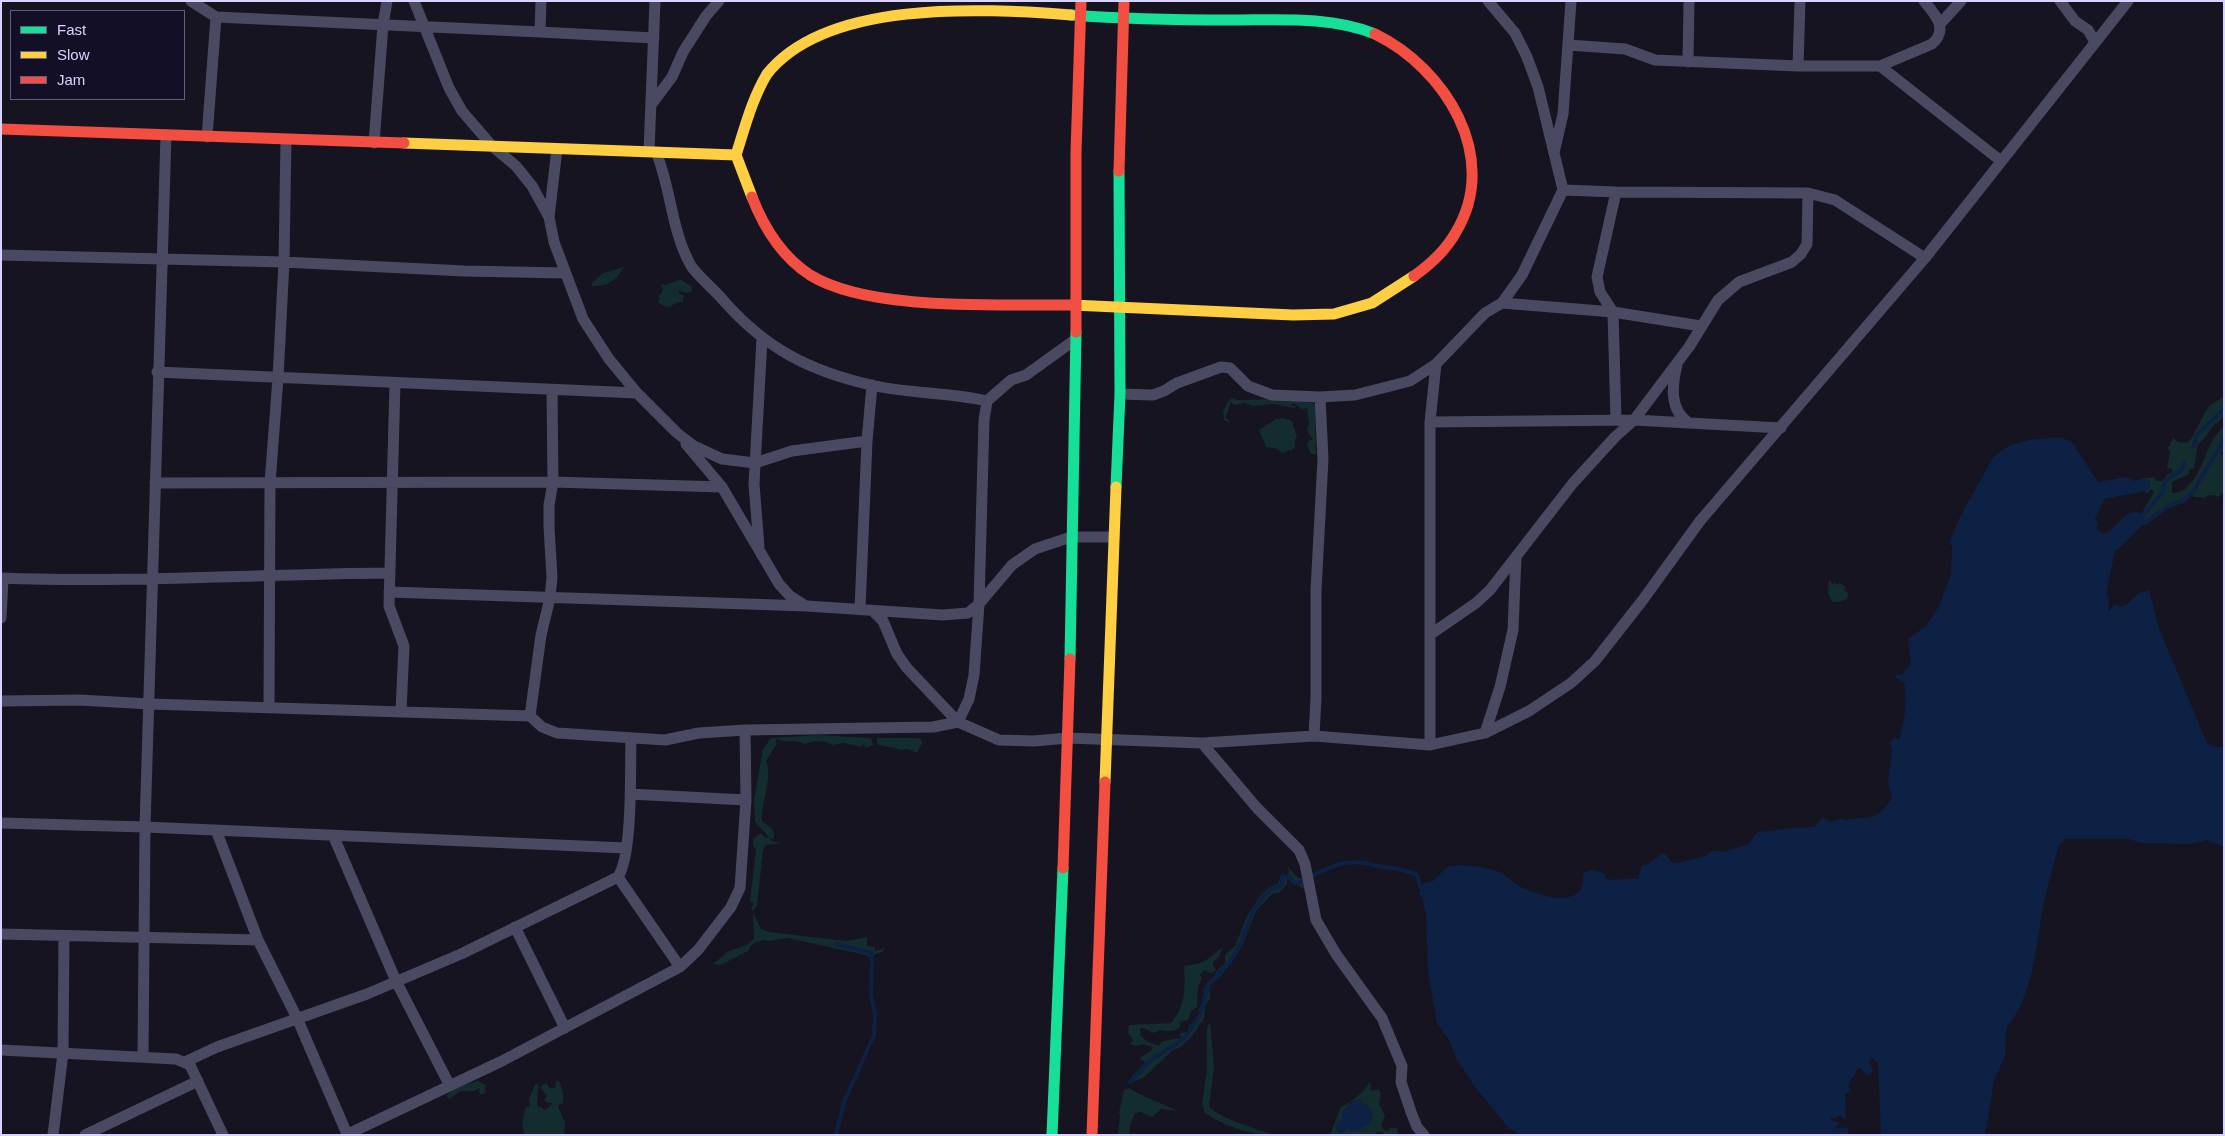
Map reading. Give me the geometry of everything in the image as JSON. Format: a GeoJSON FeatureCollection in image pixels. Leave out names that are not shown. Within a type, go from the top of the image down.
{"type":"FeatureCollection","features":[{"type":"Feature","properties":{"kind":"street"},"geometry":{"type":"LineString","coordinates":[[191,1],[216,18],[654,38]]}},
{"type":"Feature","properties":{"kind":"street"},"geometry":{"type":"LineString","coordinates":[[374,143],[383,25],[388,1]]}},
{"type":"Feature","properties":{"kind":"street"},"geometry":{"type":"LineString","coordinates":[[414,1],[449,88],[462,112],[492,146],[516,166],[532,186],[549,217],[554,242],[583,319],[609,359],[637,393],[677,433],[722,487],[779,584],[790,596],[807,606]]}},
{"type":"Feature","properties":{"kind":"street"},"geometry":{"type":"LineString","coordinates":[[540,32],[541,1]]}},
{"type":"Feature","properties":{"kind":"street"},"geometry":{"type":"LineString","coordinates":[[655,1],[651,105],[653,152],[666,184],[680,244],[691,266],[741,321],[762,339],[788,356],[817,370],[872,385],[988,401]]}},
{"type":"Feature","properties":{"kind":"street"},"geometry":{"type":"LineString","coordinates":[[651,105],[672,77],[683,52],[706,16],[719,1]]}},
{"type":"Feature","properties":{"kind":"street"},"geometry":{"type":"LineString","coordinates":[[1052,1135],[1068,738],[1077,305],[1076,152],[1081,1]]}},
{"type":"Feature","properties":{"kind":"street"},"geometry":{"type":"LineString","coordinates":[[1092,1135],[1120,394],[1119,156],[1124,1]]}},
{"type":"Feature","properties":{"kind":"street"},"geometry":{"type":"LineString","coordinates":[[1120,394],[1153,395],[1177,383],[1221,367],[1230,368],[1238,378],[1256,391],[1272,395],[1320,397],[1355,395],[1394,386],[1410,381],[1436,364],[1486,313],[1502,302],[1522,275],[1563,190],[1553,158],[1538,87],[1527,57],[1515,33],[1488,1]]}},
{"type":"Feature","properties":{"kind":"street"},"geometry":{"type":"LineString","coordinates":[[1553,158],[1563,114],[1571,1]]}},
{"type":"Feature","properties":{"kind":"street"},"geometry":{"type":"LineString","coordinates":[[1688,62],[1689,1]]}},
{"type":"Feature","properties":{"kind":"street"},"geometry":{"type":"LineString","coordinates":[[1798,66],[1800,1]]}},
{"type":"Feature","properties":{"kind":"street"},"geometry":{"type":"LineString","coordinates":[[1568,45],[1617,48],[1655,60],[1798,66],[1880,66],[1932,44],[1938,39],[1940,24],[1938,18],[1924,1]]}},
{"type":"Feature","properties":{"kind":"street"},"geometry":{"type":"LineString","coordinates":[[1940,24],[1961,1]]}},
{"type":"Feature","properties":{"kind":"street"},"geometry":{"type":"LineString","coordinates":[[2060,1],[2075,21],[2088,30],[2095,42]]}},
{"type":"Feature","properties":{"kind":"street"},"geometry":{"type":"LineString","coordinates":[[872,610],[883,621],[897,654],[907,668],[958,722],[999,740],[1034,741],[1068,738],[1202,743],[1314,736],[1430,745],[1485,733],[1529,711],[1571,683],[1595,661],[1642,601],[1700,521],[1925,258],[2128,1]]}},
{"type":"Feature","properties":{"kind":"street"},"geometry":{"type":"LineString","coordinates":[[887,7],[971,7],[1081,15],[1123,18],[1306,21],[1370,30],[1394,42],[1429,73],[1456,111],[1470,143],[1472,157],[1471,195],[1464,219],[1447,247],[1432,264],[1390,294],[1362,308],[1336,313],[1292,314],[896,299],[853,292],[825,282],[812,276],[775,245],[762,221],[736,154],[761,82],[783,53],[810,33],[856,13],[887,7]]}},
{"type":"Feature","properties":{"kind":"street"},"geometry":{"type":"LineString","coordinates":[[208,137],[216,18]]}},
{"type":"Feature","properties":{"kind":"street"},"geometry":{"type":"LineString","coordinates":[[1880,66],[2001,161]]}},
{"type":"Feature","properties":{"kind":"street"},"geometry":{"type":"LineString","coordinates":[[1,129],[736,154]]}},
{"type":"Feature","properties":{"kind":"street"},"geometry":{"type":"LineString","coordinates":[[143,1057],[144,827],[150,704],[160,260],[166,135]]}},
{"type":"Feature","properties":{"kind":"street"},"geometry":{"type":"LineString","coordinates":[[269,707],[268,574],[270,484],[284,262],[286,140]]}},
{"type":"Feature","properties":{"kind":"street"},"geometry":{"type":"LineString","coordinates":[[549,217],[557,148]]}},
{"type":"Feature","properties":{"kind":"street"},"geometry":{"type":"LineString","coordinates":[[1563,190],[1808,193],[1835,200],[1925,258]]}},
{"type":"Feature","properties":{"kind":"street"},"geometry":{"type":"LineString","coordinates":[[1616,192],[1597,277],[1600,292],[1613,312],[1616,420]]}},
{"type":"Feature","properties":{"kind":"street"},"geometry":{"type":"LineString","coordinates":[[1431,634],[1476,604],[1490,590],[1573,483],[1615,437],[1634,420],[1677,362],[1718,300],[1739,282],[1792,262],[1801,254],[1807,244],[1808,193]]}},
{"type":"Feature","properties":{"kind":"street"},"geometry":{"type":"LineString","coordinates":[[1,256],[284,262],[464,271],[565,273]]}},
{"type":"Feature","properties":{"kind":"street"},"geometry":{"type":"LineString","coordinates":[[1502,302],[1613,312],[1701,326]]}},
{"type":"Feature","properties":{"kind":"street"},"geometry":{"type":"LineString","coordinates":[[760,552],[754,484],[762,339]]}},
{"type":"Feature","properties":{"kind":"street"},"geometry":{"type":"LineString","coordinates":[[958,722],[970,699],[972,689],[979,604],[984,420],[988,401],[1011,380],[1026,375],[1076,339]]}},
{"type":"Feature","properties":{"kind":"street"},"geometry":{"type":"LineString","coordinates":[[1677,362],[1674,378],[1675,406],[1682,418],[1689,423]]}},
{"type":"Feature","properties":{"kind":"street"},"geometry":{"type":"LineString","coordinates":[[1430,745],[1430,422],[1436,364]]}},
{"type":"Feature","properties":{"kind":"street"},"geometry":{"type":"LineString","coordinates":[[157,372],[637,393]]}},
{"type":"Feature","properties":{"kind":"street"},"geometry":{"type":"LineString","coordinates":[[395,383],[389,606],[404,646],[402,711]]}},
{"type":"Feature","properties":{"kind":"street"},"geometry":{"type":"LineString","coordinates":[[860,609],[867,441],[872,385]]}},
{"type":"Feature","properties":{"kind":"street"},"geometry":{"type":"LineString","coordinates":[[530,716],[541,635],[550,598],[552,577],[549,505],[553,482],[552,390]]}},
{"type":"Feature","properties":{"kind":"street"},"geometry":{"type":"LineString","coordinates":[[1314,736],[1316,590],[1323,459],[1320,397]]}},
{"type":"Feature","properties":{"kind":"street"},"geometry":{"type":"LineString","coordinates":[[1430,422],[1634,420],[1781,428]]}},
{"type":"Feature","properties":{"kind":"street"},"geometry":{"type":"LineString","coordinates":[[677,433],[694,446],[722,459],[755,463],[792,451],[867,441]]}},
{"type":"Feature","properties":{"kind":"street"},"geometry":{"type":"LineString","coordinates":[[155,483],[553,482],[722,487]]}},
{"type":"Feature","properties":{"kind":"street"},"geometry":{"type":"LineString","coordinates":[[389,592],[807,606],[943,615],[968,613],[979,604],[1012,564],[1035,549],[1071,537],[1114,537]]}},
{"type":"Feature","properties":{"kind":"street"},"geometry":{"type":"LineString","coordinates":[[1485,733],[1500,687],[1513,630],[1516,557]]}},
{"type":"Feature","properties":{"kind":"street"},"geometry":{"type":"LineString","coordinates":[[1,618],[2,579],[152,579],[268,574],[389,573]]}},
{"type":"Feature","properties":{"kind":"street"},"geometry":{"type":"LineString","coordinates":[[1,701],[79,700],[530,716],[542,727],[557,733],[665,740],[699,733],[745,730],[933,727],[958,722]]}},
{"type":"Feature","properties":{"kind":"street"},"geometry":{"type":"LineString","coordinates":[[216,830],[258,940],[297,1018],[346,1135],[449,1084],[502,1061],[565,1028],[680,967],[698,950],[731,907],[740,888],[746,800],[745,730]]}},
{"type":"Feature","properties":{"kind":"street"},"geometry":{"type":"LineString","coordinates":[[185,1062],[217,1047],[396,981],[461,954],[618,877],[626,848],[630,794],[631,739]]}},
{"type":"Feature","properties":{"kind":"street"},"geometry":{"type":"LineString","coordinates":[[1202,743],[1257,808],[1299,850],[1305,864],[1316,920],[1336,954],[1382,1018],[1402,1066],[1401,1082],[1410,1112],[1417,1127],[1424,1135]]}},
{"type":"Feature","properties":{"kind":"street"},"geometry":{"type":"LineString","coordinates":[[630,794],[746,800]]}},
{"type":"Feature","properties":{"kind":"street"},"geometry":{"type":"LineString","coordinates":[[1,824],[144,827],[626,848]]}},
{"type":"Feature","properties":{"kind":"street"},"geometry":{"type":"LineString","coordinates":[[333,835],[396,981],[449,1084]]}},
{"type":"Feature","properties":{"kind":"street"},"geometry":{"type":"LineString","coordinates":[[618,877],[680,967]]}},
{"type":"Feature","properties":{"kind":"street"},"geometry":{"type":"LineString","coordinates":[[515,928],[565,1028]]}},
{"type":"Feature","properties":{"kind":"street"},"geometry":{"type":"LineString","coordinates":[[1,934],[258,940]]}},
{"type":"Feature","properties":{"kind":"street"},"geometry":{"type":"LineString","coordinates":[[53,1135],[63,1053],[64,936]]}},
{"type":"Feature","properties":{"kind":"street"},"geometry":{"type":"LineString","coordinates":[[1,1050],[176,1059],[185,1062],[190,1066],[198,1081],[223,1135]]}},
{"type":"Feature","properties":{"kind":"street"},"geometry":{"type":"LineString","coordinates":[[85,1135],[198,1081]]}},
{"type":"Feature","properties":{"kind":"green space"},"geometry":{"type":"Polygon","coordinates":[[[624,267],[611,282],[592,286],[592,283],[603,273],[624,267]]]}},
{"type":"Feature","properties":{"kind":"green space"},"geometry":{"type":"Polygon","coordinates":[[[680,279],[691,286],[692,292],[679,291],[678,293],[685,296],[683,302],[678,302],[667,308],[667,305],[665,307],[658,302],[660,298],[658,297],[663,291],[661,284],[666,285],[680,279]]]}},
{"type":"Feature","properties":{"kind":"green space"},"geometry":{"type":"Polygon","coordinates":[[[2224,396],[2224,416],[2215,423],[2204,439],[2198,444],[2194,468],[2189,470],[2189,474],[2172,482],[2172,493],[2182,491],[2190,484],[2197,475],[2212,442],[2224,427],[2224,449],[2221,454],[2224,456],[2224,492],[2218,497],[2214,495],[2206,496],[2204,500],[2203,497],[2194,497],[2192,495],[2182,502],[2162,510],[2145,523],[2142,513],[2154,492],[2151,489],[2147,493],[2144,492],[2150,481],[2144,478],[2152,478],[2153,476],[2156,481],[2164,481],[2167,474],[2172,474],[2172,469],[2167,468],[2170,452],[2167,447],[2171,446],[2173,438],[2178,442],[2187,443],[2208,407],[2224,396]]]}},
{"type":"Feature","properties":{"kind":"green space"},"geometry":{"type":"Polygon","coordinates":[[[1233,398],[1238,400],[1273,399],[1313,403],[1315,407],[1316,454],[1311,454],[1307,445],[1309,440],[1313,440],[1307,430],[1309,424],[1307,408],[1302,409],[1293,403],[1291,406],[1295,406],[1295,408],[1273,404],[1252,406],[1245,403],[1234,405],[1231,402],[1225,418],[1230,423],[1224,420],[1223,411],[1229,400],[1233,398]]]}},
{"type":"Feature","properties":{"kind":"green space"},"geometry":{"type":"Polygon","coordinates":[[[1283,418],[1292,421],[1297,437],[1295,439],[1295,447],[1290,451],[1288,449],[1287,452],[1281,453],[1278,449],[1266,447],[1259,430],[1276,419],[1283,418]]]}},
{"type":"Feature","properties":{"kind":"green space"},"geometry":{"type":"Polygon","coordinates":[[[1829,580],[1833,584],[1835,582],[1836,585],[1840,583],[1846,587],[1844,589],[1848,594],[1847,599],[1832,602],[1828,593],[1829,580]]]}},
{"type":"Feature","properties":{"kind":"green space"},"geometry":{"type":"Polygon","coordinates":[[[818,735],[871,738],[873,745],[866,748],[863,744],[861,747],[844,743],[832,745],[826,742],[814,741],[805,744],[783,741],[776,738],[776,745],[766,761],[768,782],[762,821],[773,830],[774,836],[773,839],[770,838],[771,841],[782,843],[766,845],[763,850],[757,905],[753,912],[751,908],[754,903],[750,902],[756,849],[753,846],[753,839],[761,833],[765,838],[769,837],[755,822],[754,800],[763,749],[771,738],[818,735]]]}},
{"type":"Feature","properties":{"kind":"green space"},"geometry":{"type":"Polygon","coordinates":[[[877,738],[917,738],[921,739],[922,743],[917,753],[908,749],[900,750],[882,746],[877,744],[877,738]]]}},
{"type":"Feature","properties":{"kind":"green space"},"geometry":{"type":"Polygon","coordinates":[[[1288,867],[1297,877],[1302,879],[1305,890],[1287,878],[1287,884],[1279,893],[1272,894],[1256,911],[1237,955],[1221,976],[1209,986],[1210,999],[1206,1004],[1203,1022],[1200,1023],[1193,1035],[1185,1043],[1173,1050],[1143,1078],[1132,1082],[1132,1076],[1145,1062],[1143,1060],[1140,1061],[1142,1057],[1152,1050],[1153,1047],[1142,1044],[1137,1046],[1130,1044],[1133,1041],[1128,1032],[1129,1025],[1171,1023],[1180,1010],[1184,996],[1184,966],[1203,962],[1222,948],[1219,957],[1213,962],[1216,970],[1211,973],[1204,970],[1200,975],[1202,978],[1198,987],[1197,1007],[1191,1011],[1188,1020],[1180,1022],[1180,1027],[1173,1031],[1160,1030],[1154,1033],[1143,1028],[1140,1029],[1141,1034],[1139,1034],[1148,1042],[1159,1046],[1162,1041],[1181,1038],[1180,1033],[1188,1032],[1189,1026],[1200,1013],[1199,1009],[1204,1001],[1202,999],[1203,990],[1220,967],[1222,967],[1225,962],[1225,955],[1235,946],[1247,916],[1262,893],[1278,883],[1281,875],[1287,876],[1289,873],[1288,867]]]}},
{"type":"Feature","properties":{"kind":"green space"},"geometry":{"type":"Polygon","coordinates":[[[753,912],[761,929],[769,932],[846,941],[867,937],[867,946],[875,947],[875,951],[884,948],[883,952],[875,954],[873,960],[866,955],[788,938],[763,940],[752,944],[748,951],[721,965],[713,964],[729,951],[746,945],[754,939],[753,912]]]}},
{"type":"Feature","properties":{"kind":"green space"},"geometry":{"type":"Polygon","coordinates":[[[1210,1022],[1214,1068],[1209,1106],[1220,1115],[1273,1135],[1264,1135],[1238,1129],[1205,1113],[1202,1105],[1207,1068],[1207,1028],[1210,1022]]]}},
{"type":"Feature","properties":{"kind":"green space"},"geometry":{"type":"Polygon","coordinates":[[[478,1081],[486,1085],[485,1093],[480,1095],[479,1088],[474,1091],[461,1091],[449,1099],[446,1095],[458,1087],[478,1081]]]}},
{"type":"Feature","properties":{"kind":"green space"},"geometry":{"type":"Polygon","coordinates":[[[556,1081],[560,1082],[563,1096],[562,1105],[560,1103],[558,1107],[565,1123],[564,1135],[525,1135],[522,1124],[523,1118],[526,1107],[530,1107],[529,1099],[535,1085],[538,1084],[537,1106],[546,1110],[553,1103],[548,1103],[544,1100],[547,1096],[540,1087],[546,1083],[550,1088],[555,1088],[556,1081]]]}},
{"type":"Feature","properties":{"kind":"green space"},"geometry":{"type":"Polygon","coordinates":[[[1370,1081],[1371,1091],[1378,1089],[1381,1093],[1379,1104],[1385,1116],[1381,1126],[1384,1130],[1389,1131],[1390,1128],[1397,1128],[1398,1135],[1384,1135],[1383,1132],[1377,1132],[1373,1135],[1330,1135],[1341,1107],[1365,1089],[1370,1081]],[[1353,1101],[1349,1104],[1342,1120],[1335,1126],[1340,1134],[1350,1127],[1351,1131],[1372,1112],[1368,1106],[1353,1101]]]}},
{"type":"Feature","properties":{"kind":"green space"},"geometry":{"type":"Polygon","coordinates":[[[1129,1088],[1177,1111],[1161,1109],[1152,1117],[1141,1112],[1135,1113],[1130,1125],[1129,1135],[1118,1135],[1119,1113],[1124,1090],[1129,1088]]]}},
{"type":"Feature","properties":{"kind":"water"},"geometry":{"type":"Polygon","coordinates":[[[2063,438],[2072,442],[2098,482],[2126,477],[2134,481],[2144,478],[2150,481],[2150,487],[2146,491],[2104,499],[2095,519],[2098,523],[2097,529],[2103,534],[2130,513],[2144,514],[2145,523],[2115,551],[2106,594],[2109,597],[2108,611],[2116,604],[2121,607],[2126,605],[2139,593],[2149,590],[2159,629],[2207,743],[2214,747],[2224,747],[2224,847],[2208,840],[2188,844],[2141,843],[2129,839],[2065,839],[2058,847],[2045,900],[2028,987],[2015,1016],[2006,1028],[2005,1056],[1994,1080],[1985,1135],[1881,1135],[1878,1063],[1871,1057],[1869,1063],[1873,1071],[1869,1076],[1861,1068],[1858,1068],[1848,1086],[1851,1091],[1845,1094],[1846,1118],[1843,1119],[1840,1115],[1834,1119],[1831,1117],[1830,1120],[1839,1123],[1835,1129],[1846,1127],[1849,1130],[1847,1135],[1808,1135],[1806,1133],[1806,1135],[1519,1135],[1507,1126],[1475,1087],[1456,1058],[1449,1040],[1437,1023],[1428,972],[1426,913],[1422,897],[1418,894],[1424,883],[1433,881],[1447,867],[1459,865],[1472,866],[1497,871],[1519,886],[1541,895],[1560,898],[1568,897],[1576,894],[1581,889],[1583,874],[1588,871],[1600,872],[1609,880],[1638,879],[1642,865],[1648,864],[1663,853],[1667,855],[1672,863],[1677,863],[1706,856],[1709,852],[1717,850],[1723,852],[1749,844],[1757,832],[1812,827],[1816,826],[1822,817],[1831,822],[1842,818],[1844,820],[1872,816],[1882,811],[1892,797],[1888,781],[1892,750],[1890,742],[1895,737],[1899,740],[1905,711],[1904,682],[1896,678],[1896,675],[1902,675],[1911,663],[1908,639],[1926,626],[1939,606],[1951,575],[1952,546],[1949,543],[1959,519],[1992,459],[2000,452],[2016,443],[2025,441],[2063,438]]]}},
{"type":"Feature","properties":{"kind":"water"},"geometry":{"type":"Polygon","coordinates":[[[1361,1098],[1362,1104],[1370,1107],[1373,1114],[1371,1122],[1358,1131],[1350,1131],[1350,1127],[1340,1134],[1336,1130],[1336,1124],[1342,1119],[1343,1111],[1348,1105],[1361,1098]]]}},
{"type":"Feature","properties":{"kind":"waterway"},"geometry":{"type":"LineString","coordinates":[[2194,446],[2196,436],[2224,409]]}},
{"type":"Feature","properties":{"kind":"waterway"},"geometry":{"type":"LineString","coordinates":[[2145,523],[2167,507],[2183,501],[2193,492],[2224,440]]}},
{"type":"Feature","properties":{"kind":"waterway"},"geometry":{"type":"LineString","coordinates":[[2144,514],[2163,492],[2165,481],[2182,470],[2184,463]]}},
{"type":"Feature","properties":{"kind":"waterway"},"geometry":{"type":"LineString","coordinates":[[1130,1082],[1151,1060],[1185,1038],[1201,1013],[1208,985],[1230,962],[1241,943],[1253,910],[1270,889],[1282,885],[1283,876],[1289,877],[1295,883],[1299,883],[1322,871],[1338,865],[1355,862],[1413,873],[1417,875],[1421,888]]}},
{"type":"Feature","properties":{"kind":"waterway"},"geometry":{"type":"LineString","coordinates":[[836,944],[872,953],[871,995],[875,1013],[874,1035],[844,1102],[836,1135]]}},
{"type":"Feature","properties":{"kind":"traffic: fast"},"geometry":{"type":"LineString","coordinates":[[1071,15],[1171,19],[1304,20],[1341,24],[1375,34]]}},
{"type":"Feature","properties":{"kind":"traffic: fast"},"geometry":{"type":"LineString","coordinates":[[1116,487],[1120,394],[1119,171]]}},
{"type":"Feature","properties":{"kind":"traffic: fast"},"geometry":{"type":"LineString","coordinates":[[1070,659],[1076,332]]}},
{"type":"Feature","properties":{"kind":"traffic: fast"},"geometry":{"type":"LineString","coordinates":[[1052,1135],[1063,868]]}},
{"type":"Feature","properties":{"kind":"traffic: slow"},"geometry":{"type":"LineString","coordinates":[[736,155],[753,103],[767,74],[793,50],[826,33],[865,21],[906,14],[993,11],[1071,15]]}},
{"type":"Feature","properties":{"kind":"traffic: slow"},"geometry":{"type":"LineString","coordinates":[[404,143],[736,155],[752,197]]}},
{"type":"Feature","properties":{"kind":"traffic: slow"},"geometry":{"type":"LineString","coordinates":[[1072,305],[1293,315],[1334,314],[1372,303],[1414,276]]}},
{"type":"Feature","properties":{"kind":"traffic: slow"},"geometry":{"type":"LineString","coordinates":[[1105,782],[1116,487]]}},
{"type":"Feature","properties":{"kind":"traffic: jam"},"geometry":{"type":"LineString","coordinates":[[1076,332],[1076,152],[1081,1]]}},
{"type":"Feature","properties":{"kind":"traffic: jam"},"geometry":{"type":"LineString","coordinates":[[1119,171],[1124,1]]}},
{"type":"Feature","properties":{"kind":"traffic: jam"},"geometry":{"type":"LineString","coordinates":[[1375,34],[1400,49],[1424,69],[1443,92],[1459,118],[1469,145],[1472,174],[1468,203],[1456,232],[1443,251],[1414,276]]}},
{"type":"Feature","properties":{"kind":"traffic: jam"},"geometry":{"type":"LineString","coordinates":[[1,129],[404,143]]}},
{"type":"Feature","properties":{"kind":"traffic: jam"},"geometry":{"type":"LineString","coordinates":[[752,197],[768,230],[790,259],[810,275],[836,287],[866,295],[937,304],[1072,305]]}},
{"type":"Feature","properties":{"kind":"traffic: jam"},"geometry":{"type":"LineString","coordinates":[[1063,868],[1070,659]]}},
{"type":"Feature","properties":{"kind":"traffic: jam"},"geometry":{"type":"LineString","coordinates":[[1092,1135],[1105,782]]}}]}
